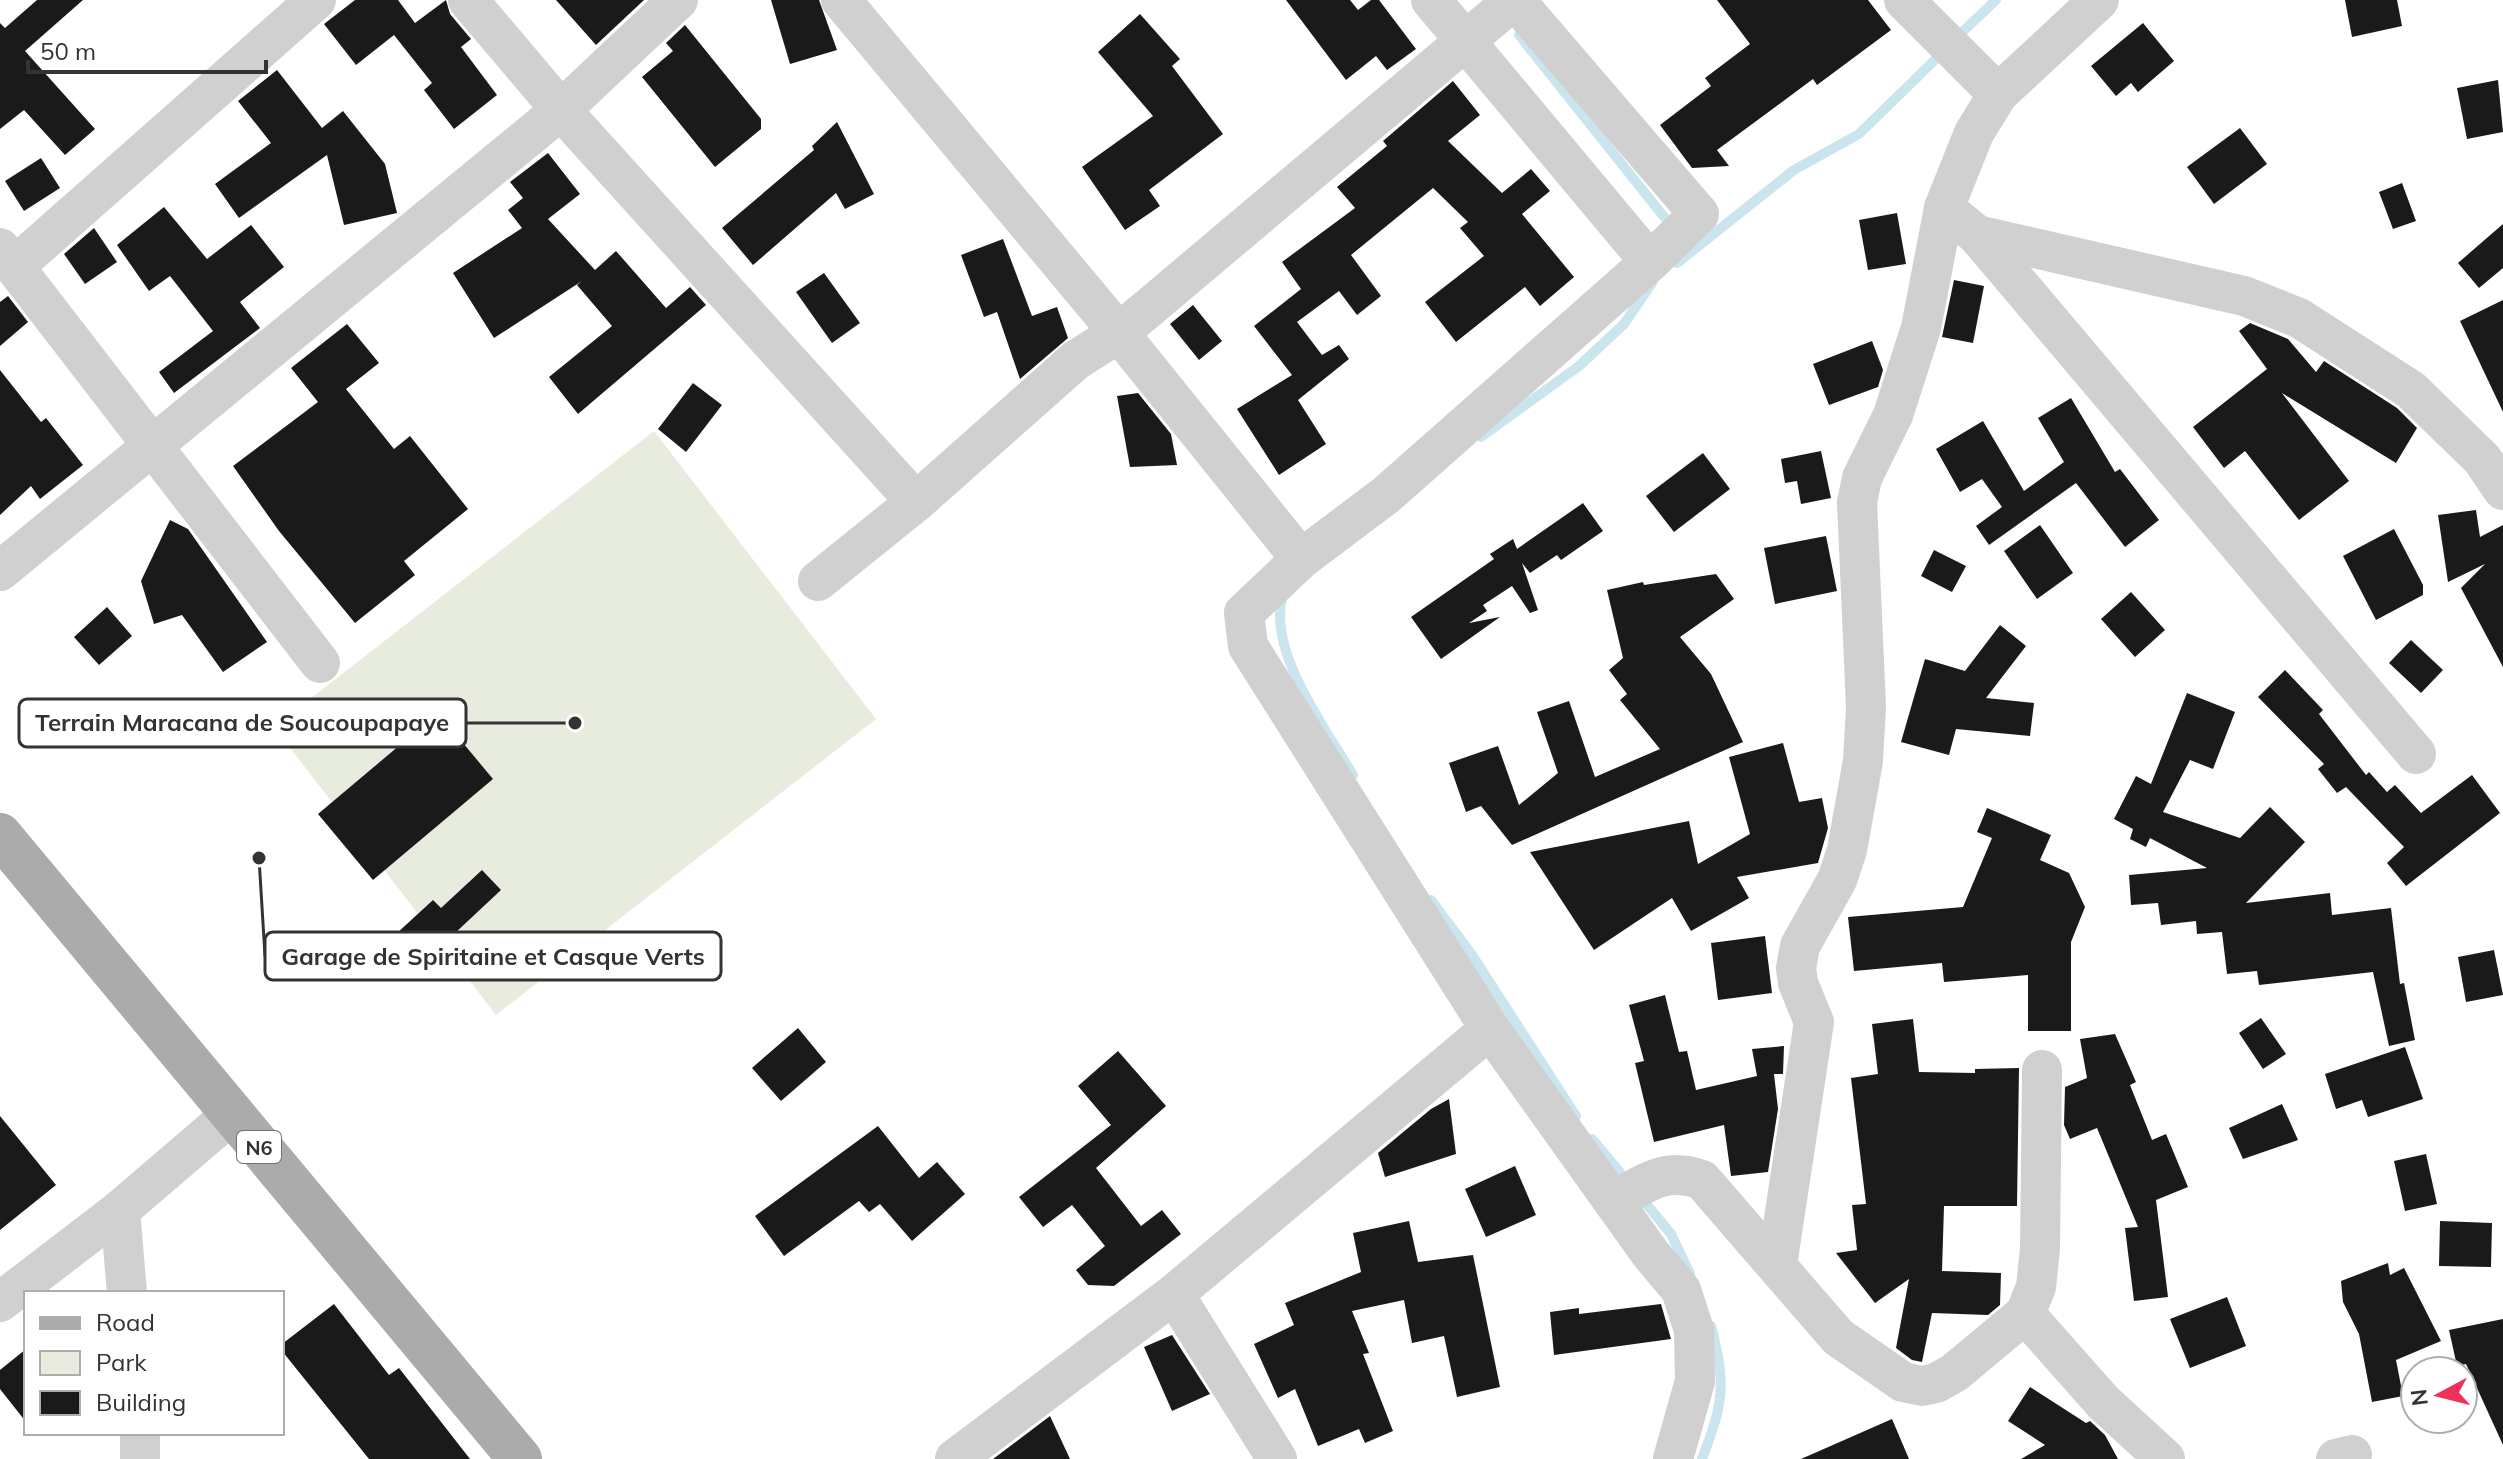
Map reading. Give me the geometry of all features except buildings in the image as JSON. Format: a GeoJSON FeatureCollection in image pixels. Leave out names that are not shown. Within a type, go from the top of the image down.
{"type":"FeatureCollection","features":[{"type":"Feature","properties":{"kind":"main road","name":"N6"},"geometry":{"type":"LineString","coordinates":[[0,835],[520,1459]]}},
{"type":"Feature","properties":{"kind":"street"},"geometry":{"type":"LineString","coordinates":[[316,0],[8,257],[320,663]]}},
{"type":"Feature","properties":{"kind":"street"},"geometry":{"type":"LineString","coordinates":[[468,0],[561,110],[916,502]]}},
{"type":"Feature","properties":{"kind":"street"},"geometry":{"type":"LineString","coordinates":[[0,571],[561,110],[678,0]]}},
{"type":"Feature","properties":{"kind":"street"},"geometry":{"type":"LineString","coordinates":[[841,0],[1119,333],[1301,559]]}},
{"type":"Feature","properties":{"kind":"street"},"geometry":{"type":"LineString","coordinates":[[1431,0],[1650,262]]}},
{"type":"Feature","properties":{"kind":"street"},"geometry":{"type":"LineString","coordinates":[[818,581],[916,502],[1076,360],[1119,333],[1514,0],[1699,214],[1650,262],[1386,495],[1301,559],[1244,613],[1248,646],[1490,1029],[1681,1290],[1694,1330],[1695,1381],[1673,1459]]}},
{"type":"Feature","properties":{"kind":"street"},"geometry":{"type":"LineString","coordinates":[[1777,1265],[1814,1022],[1798,983],[1796,968],[1800,946],[1837,880],[1847,850],[1863,761],[1866,707],[1857,502],[1862,478],[1893,415],[1921,328],[1944,208],[1958,166],[1998,94],[2099,0]]}},
{"type":"Feature","properties":{"kind":"street"},"geometry":{"type":"LineString","coordinates":[[1920,6],[1998,94]]}},
{"type":"Feature","properties":{"kind":"street"},"geometry":{"type":"LineString","coordinates":[[1944,208],[1977,235],[2416,754]]}},
{"type":"Feature","properties":{"kind":"street"},"geometry":{"type":"LineString","coordinates":[[1977,235],[2244,296],[2299,318],[2411,390],[2482,459],[2503,490]]}},
{"type":"Feature","properties":{"kind":"street"},"geometry":{"type":"LineString","coordinates":[[955,1459],[1174,1294],[1490,1029]]}},
{"type":"Feature","properties":{"kind":"street"},"geometry":{"type":"LineString","coordinates":[[1613,1201],[1665,1174],[1702,1180],[1838,1337],[1903,1382],[1922,1386],[1936,1383],[1954,1373],[2025,1314],[2036,1287],[2040,1249],[2042,1070]]}},
{"type":"Feature","properties":{"kind":"street"},"geometry":{"type":"LineString","coordinates":[[0,1302],[120,1210],[232,1114]]}},
{"type":"Feature","properties":{"kind":"street"},"geometry":{"type":"LineString","coordinates":[[120,1210],[127,1291]]}},
{"type":"Feature","properties":{"kind":"street"},"geometry":{"type":"LineString","coordinates":[[1174,1294],[1277,1459]]}},
{"type":"Feature","properties":{"kind":"street"},"geometry":{"type":"LineString","coordinates":[[2025,1314],[2103,1402],[2165,1459]]}},
{"type":"Feature","properties":{"kind":"street"},"geometry":{"type":"LineString","coordinates":[[140,1435],[140,1459]]}},
{"type":"Feature","properties":{"kind":"green space"},"geometry":{"type":"Polygon","coordinates":[[[654,431],[876,719],[496,1015],[274,727],[654,431]]]}},
{"type":"Feature","properties":{"kind":"waterway"},"geometry":{"type":"LineString","coordinates":[[1956,38],[1996,0]]}},
{"type":"Feature","properties":{"kind":"waterway"},"geometry":{"type":"LineString","coordinates":[[1519,35],[1672,227]]}},
{"type":"Feature","properties":{"kind":"waterway"},"geometry":{"type":"LineString","coordinates":[[1677,263],[1794,170],[1859,134],[1945,50]]}},
{"type":"Feature","properties":{"kind":"waterway"},"geometry":{"type":"LineString","coordinates":[[1481,437],[1579,366],[1624,324],[1652,283]]}},
{"type":"Feature","properties":{"kind":"waterway"},"geometry":{"type":"LineString","coordinates":[[1283,594],[1280,616],[1290,663],[1314,712],[1353,775]]}},
{"type":"Feature","properties":{"kind":"waterway"},"geometry":{"type":"LineString","coordinates":[[1431,900],[1472,955],[1576,1116]]}},
{"type":"Feature","properties":{"kind":"waterway"},"geometry":{"type":"LineString","coordinates":[[1592,1139],[1628,1182]]}},
{"type":"Feature","properties":{"kind":"waterway"},"geometry":{"type":"LineString","coordinates":[[1638,1194],[1671,1234],[1690,1274]]}},
{"type":"Feature","properties":{"kind":"waterway"},"geometry":{"type":"LineString","coordinates":[[1702,1459],[1715,1423],[1720,1394],[1721,1379],[1711,1326]]}},
{"type":"Feature","properties":{"kind":"place","name":"Terrain Maracana de Soucoupapaye"},"geometry":{"type":"Point","coordinates":[575,723]}},
{"type":"Feature","properties":{"kind":"place","name":"Garage de Spiritaine et Casque Verts"},"geometry":{"type":"Point","coordinates":[259,858]}}]}
